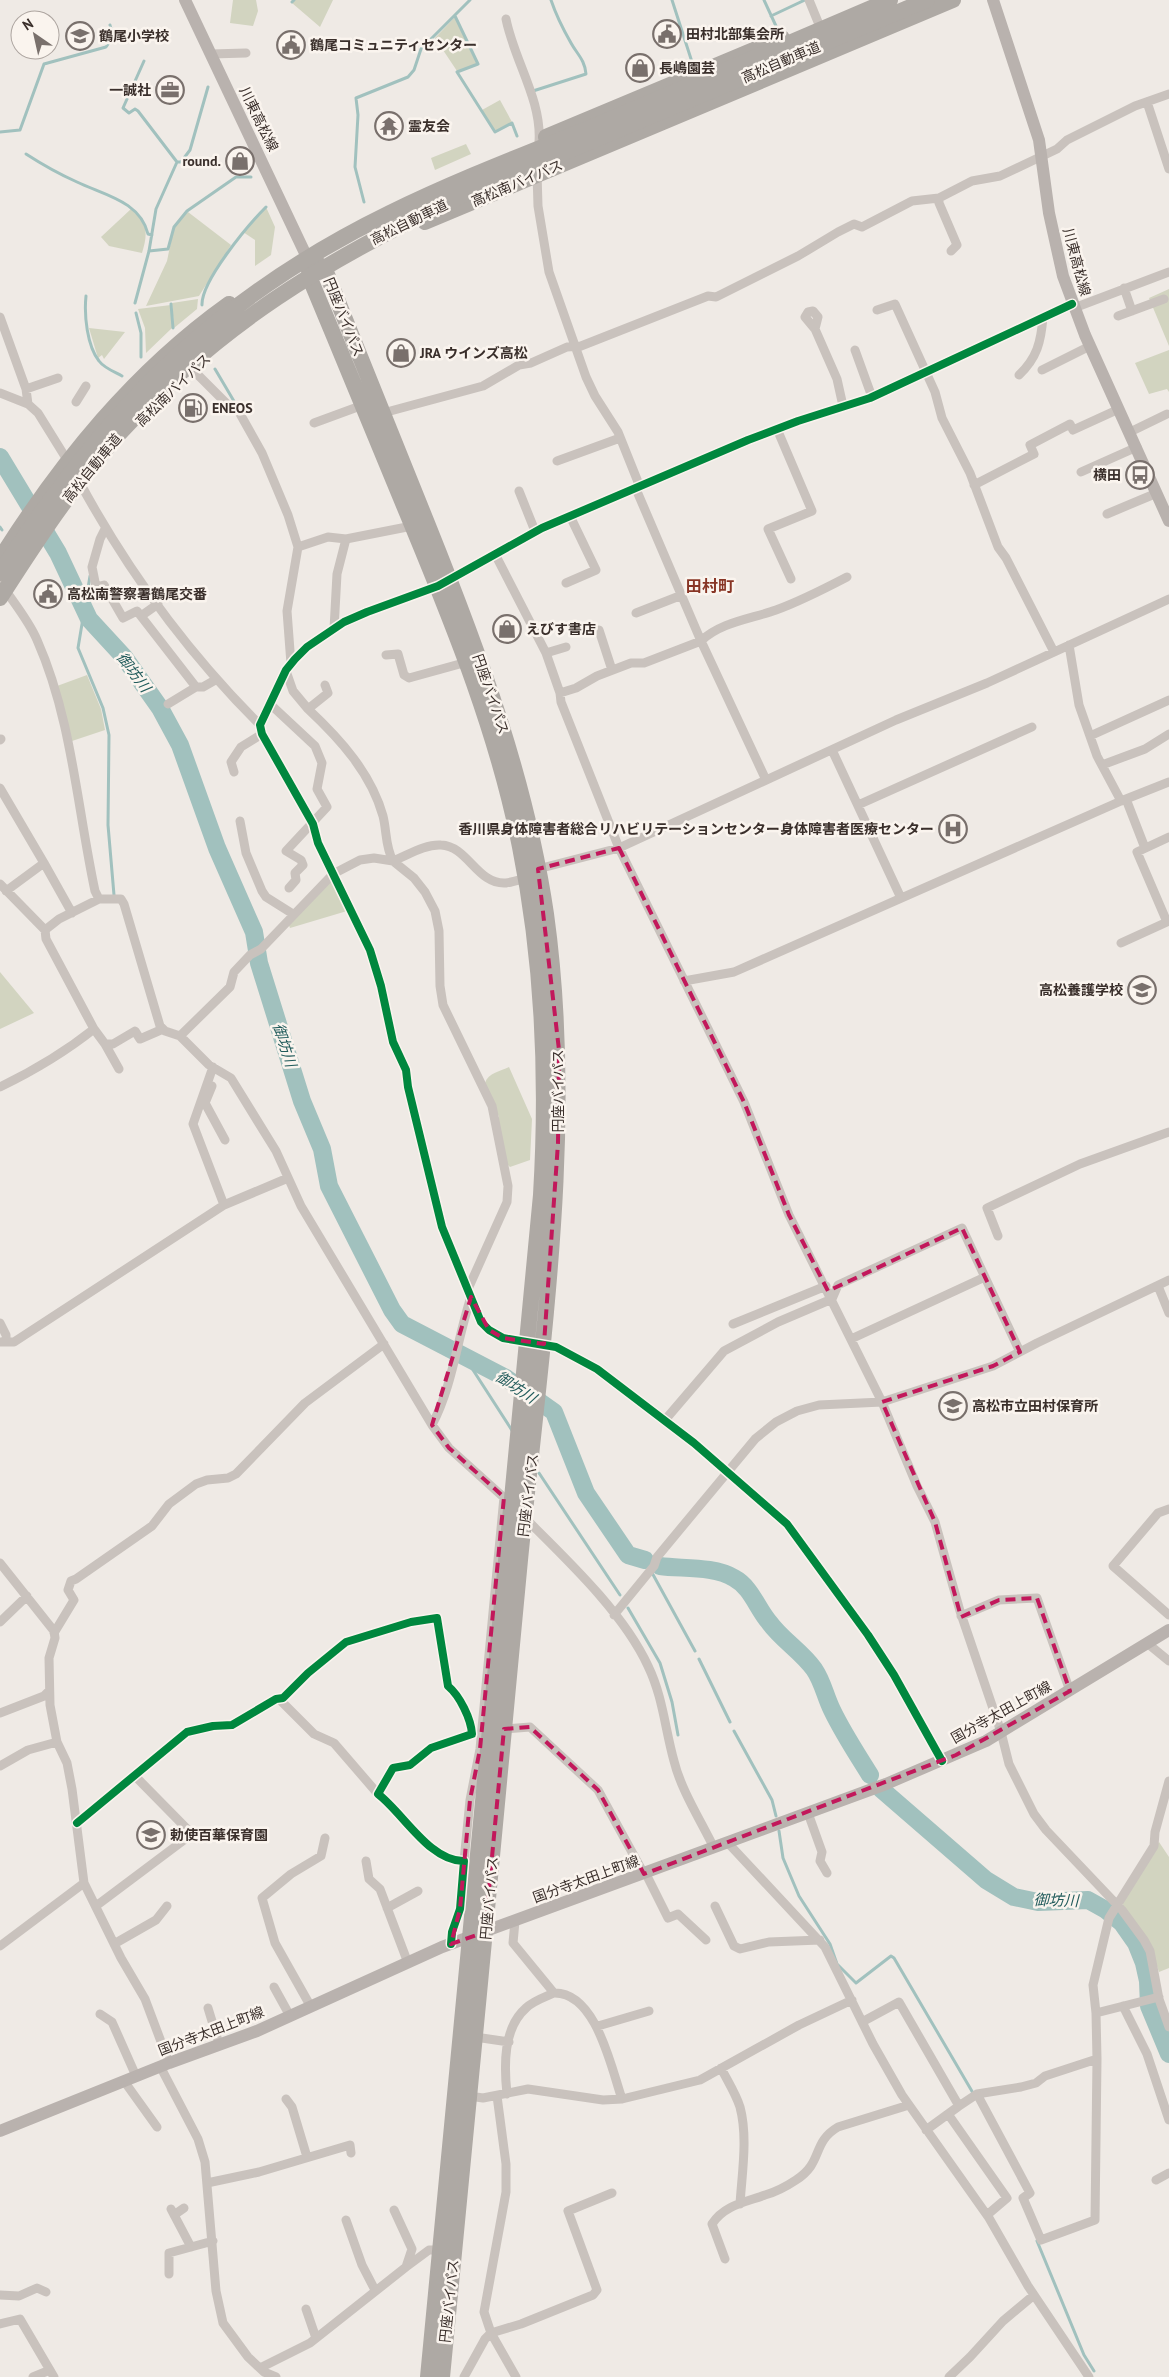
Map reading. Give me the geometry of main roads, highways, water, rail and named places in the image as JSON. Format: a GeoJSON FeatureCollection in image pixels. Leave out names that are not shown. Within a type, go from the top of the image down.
{"type":"FeatureCollection","features":[{"type":"Feature","properties":{"kind":"highway","name":"高松南バイパス"},"geometry":{"type":"LineString","coordinates":[[0,559],[38,500],[113,407],[200,324],[304,251],[387,207],[871,0]]}},
{"type":"Feature","properties":{"kind":"highway","name":"高松自動車道"},"geometry":{"type":"LineString","coordinates":[[0,573],[42,509],[74,466],[140,391],[212,327],[296,266],[389,214],[448,187],[730,70],[890,0]]}},
{"type":"Feature","properties":{"kind":"highway","name":"高松自動車道"},"geometry":{"type":"LineString","coordinates":[[2,595],[54,517],[117,436],[188,365],[280,294],[327,264],[461,196],[927,0]]}},
{"type":"Feature","properties":{"kind":"highway","name":"高松南バイパス"},"geometry":{"type":"LineString","coordinates":[[2,595],[82,488],[125,437],[192,370],[272,306],[311,281],[391,237],[953,0]]}},
{"type":"Feature","properties":{"kind":"highway","name":"円座バイパス"},"geometry":{"type":"LineString","coordinates":[[304,251],[326,272],[383,413],[444,583],[495,703],[510,752],[529,873],[540,990],[544,1070],[542,1177],[523,1382],[507,1501],[470,1937],[428,2377]]}},
{"type":"Feature","properties":{"kind":"highway","name":"円座バイパス"},"geometry":{"type":"LineString","coordinates":[[304,251],[311,281],[412,526],[444,583],[500,764],[529,873],[546,914],[559,1050],[558,1143],[544,1344],[504,1729],[442,2377]]}},
{"type":"Feature","properties":{"kind":"main road","name":"川東高松線"},"geometry":{"type":"LineString","coordinates":[[185,0],[304,251]]}},
{"type":"Feature","properties":{"kind":"main road","name":"川東高松線"},"geometry":{"type":"LineString","coordinates":[[993,0],[1033,118],[1042,157],[1056,250],[1073,306],[1169,521]]}},
{"type":"Feature","properties":{"kind":"main road","name":"国分寺太田上町線"},"geometry":{"type":"LineString","coordinates":[[0,2131],[164,2064],[290,2016],[451,1944],[645,1874],[942,1761],[1001,1732],[1169,1630]]}},
{"type":"Feature","properties":{"kind":"waterway"},"geometry":{"type":"LineString","coordinates":[[364,202],[355,167],[358,115],[356,98],[408,77],[414,70],[421,49],[470,0]]}},
{"type":"Feature","properties":{"kind":"waterway"},"geometry":{"type":"LineString","coordinates":[[533,91],[586,74],[582,61],[562,27],[551,0]]}},
{"type":"Feature","properties":{"kind":"waterway"},"geometry":{"type":"LineString","coordinates":[[672,0],[692,62]]}},
{"type":"Feature","properties":{"kind":"waterway"},"geometry":{"type":"LineString","coordinates":[[764,0],[776,26]]}},
{"type":"Feature","properties":{"kind":"waterway"},"geometry":{"type":"LineString","coordinates":[[771,16],[805,0]]}},
{"type":"Feature","properties":{"kind":"waterway"},"geometry":{"type":"LineString","coordinates":[[455,16],[478,64],[457,72],[495,132],[512,123],[517,136]]}},
{"type":"Feature","properties":{"kind":"waterway"},"geometry":{"type":"LineString","coordinates":[[0,132],[20,130],[44,64],[106,47],[113,37],[110,25]]}},
{"type":"Feature","properties":{"kind":"waterway"},"geometry":{"type":"LineString","coordinates":[[144,61],[123,108],[129,113],[135,109],[138,111],[177,162]]}},
{"type":"Feature","properties":{"kind":"waterway"},"geometry":{"type":"LineString","coordinates":[[135,303],[149,251],[156,209],[177,162],[181,162],[190,150],[208,87]]}},
{"type":"Feature","properties":{"kind":"waterway"},"geometry":{"type":"LineString","coordinates":[[26,154],[64,176],[120,200],[137,214],[144,223],[148,234],[152,235]]}},
{"type":"Feature","properties":{"kind":"waterway"},"geometry":{"type":"LineString","coordinates":[[149,251],[168,249],[174,227],[187,211],[236,177],[251,177]]}},
{"type":"Feature","properties":{"kind":"waterway"},"geometry":{"type":"LineString","coordinates":[[202,305],[209,282],[217,268],[248,227],[266,207]]}},
{"type":"Feature","properties":{"kind":"waterway"},"geometry":{"type":"LineString","coordinates":[[86,296],[87,330],[95,355],[104,366],[122,376]]}},
{"type":"Feature","properties":{"kind":"waterway"},"geometry":{"type":"LineString","coordinates":[[171,304],[173,328]]}},
{"type":"Feature","properties":{"kind":"waterway"},"geometry":{"type":"LineString","coordinates":[[136,313],[141,333],[141,357]]}},
{"type":"Feature","properties":{"kind":"waterway"},"geometry":{"type":"LineString","coordinates":[[215,369],[238,408]]}},
{"type":"Feature","properties":{"kind":"waterway","name":"御坊川"},"geometry":{"type":"LineString","coordinates":[[0,457],[58,553],[89,619],[124,657],[160,708],[180,745],[217,848],[254,932],[259,963],[302,1101],[322,1149],[329,1186],[392,1310],[402,1324],[506,1378],[554,1412],[586,1493],[628,1555],[645,1560]]}},
{"type":"Feature","properties":{"kind":"waterway"},"geometry":{"type":"LineString","coordinates":[[90,576],[78,648],[103,708],[109,735],[108,825],[114,895]]}},
{"type":"Feature","properties":{"kind":"waterway"},"geometry":{"type":"LineString","coordinates":[[464,1356],[513,1432]]}},
{"type":"Feature","properties":{"kind":"waterway"},"geometry":{"type":"LineString","coordinates":[[539,1473],[620,1595]]}},
{"type":"Feature","properties":{"kind":"waterway"},"geometry":{"type":"LineString","coordinates":[[645,1560],[695,1651]]}},
{"type":"Feature","properties":{"kind":"waterway","name":"御坊川"},"geometry":{"type":"LineString","coordinates":[[660,1566],[717,1571],[740,1582],[774,1628],[814,1669],[836,1719],[870,1775]]}},
{"type":"Feature","properties":{"kind":"waterway"},"geometry":{"type":"LineString","coordinates":[[628,1608],[660,1663],[672,1702],[678,1735]]}},
{"type":"Feature","properties":{"kind":"waterway"},"geometry":{"type":"LineString","coordinates":[[699,1659],[730,1722]]}},
{"type":"Feature","properties":{"kind":"waterway"},"geometry":{"type":"LineString","coordinates":[[734,1731],[772,1800],[776,1816]]}},
{"type":"Feature","properties":{"kind":"waterway","name":"御坊川"},"geometry":{"type":"LineString","coordinates":[[881,1789],[986,1880],[1014,1897],[1038,1902],[1088,1900],[1106,1910],[1122,1923],[1136,1943],[1144,1963],[1148,1981],[1149,2006],[1169,2054]]}},
{"type":"Feature","properties":{"kind":"waterway"},"geometry":{"type":"LineString","coordinates":[[779,1831],[783,1858],[799,1896],[830,1944],[837,1964],[856,1983],[891,1956],[894,1958],[973,2093]]}},
{"type":"Feature","properties":{"kind":"waterway"},"geometry":{"type":"LineString","coordinates":[[1037,2241],[1084,2355],[1094,2371]]}},
{"type":"Feature","properties":{"kind":"place","name":"田村北部集会所"},"geometry":{"type":"Point","coordinates":[667,34]}},
{"type":"Feature","properties":{"kind":"place","name":"鶴尾小学校"},"geometry":{"type":"Point","coordinates":[80,36]}},
{"type":"Feature","properties":{"kind":"place","name":"鶴尾コミュニティセンター"},"geometry":{"type":"Point","coordinates":[291,45]}},
{"type":"Feature","properties":{"kind":"place","name":"長嶋園芸"},"geometry":{"type":"Point","coordinates":[640,68]}},
{"type":"Feature","properties":{"kind":"place","name":"一誠社"},"geometry":{"type":"Point","coordinates":[170,90]}},
{"type":"Feature","properties":{"kind":"place","name":"霊友会"},"geometry":{"type":"Point","coordinates":[389,126]}},
{"type":"Feature","properties":{"kind":"place","name":"round."},"geometry":{"type":"Point","coordinates":[240,161]}},
{"type":"Feature","properties":{"kind":"place","name":"JRA ウインズ高松"},"geometry":{"type":"Point","coordinates":[401,353]}},
{"type":"Feature","properties":{"kind":"place","name":"ENEOS"},"geometry":{"type":"Point","coordinates":[193,408]}},
{"type":"Feature","properties":{"kind":"place","name":"横田"},"geometry":{"type":"Point","coordinates":[1140,475]}},
{"type":"Feature","properties":{"kind":"place","name":"高松南警察署鶴尾交番"},"geometry":{"type":"Point","coordinates":[48,594]}},
{"type":"Feature","properties":{"kind":"place","name":"えびす書店"},"geometry":{"type":"Point","coordinates":[507,629]}},
{"type":"Feature","properties":{"kind":"place","name":"香川県身体障害者総合リハビリテーションセンター身体障害者医療センター"},"geometry":{"type":"Point","coordinates":[953,829]}},
{"type":"Feature","properties":{"kind":"place","name":"高松養護学校"},"geometry":{"type":"Point","coordinates":[1142,990]}},
{"type":"Feature","properties":{"kind":"place","name":"高松市立田村保育所"},"geometry":{"type":"Point","coordinates":[953,1406]}},
{"type":"Feature","properties":{"kind":"place","name":"勅使百華保育園"},"geometry":{"type":"Point","coordinates":[151,1835]}},
{"type":"Feature","properties":{"kind":"district","name":"田村町"},"geometry":{"type":"Point","coordinates":[710,586]}}]}
